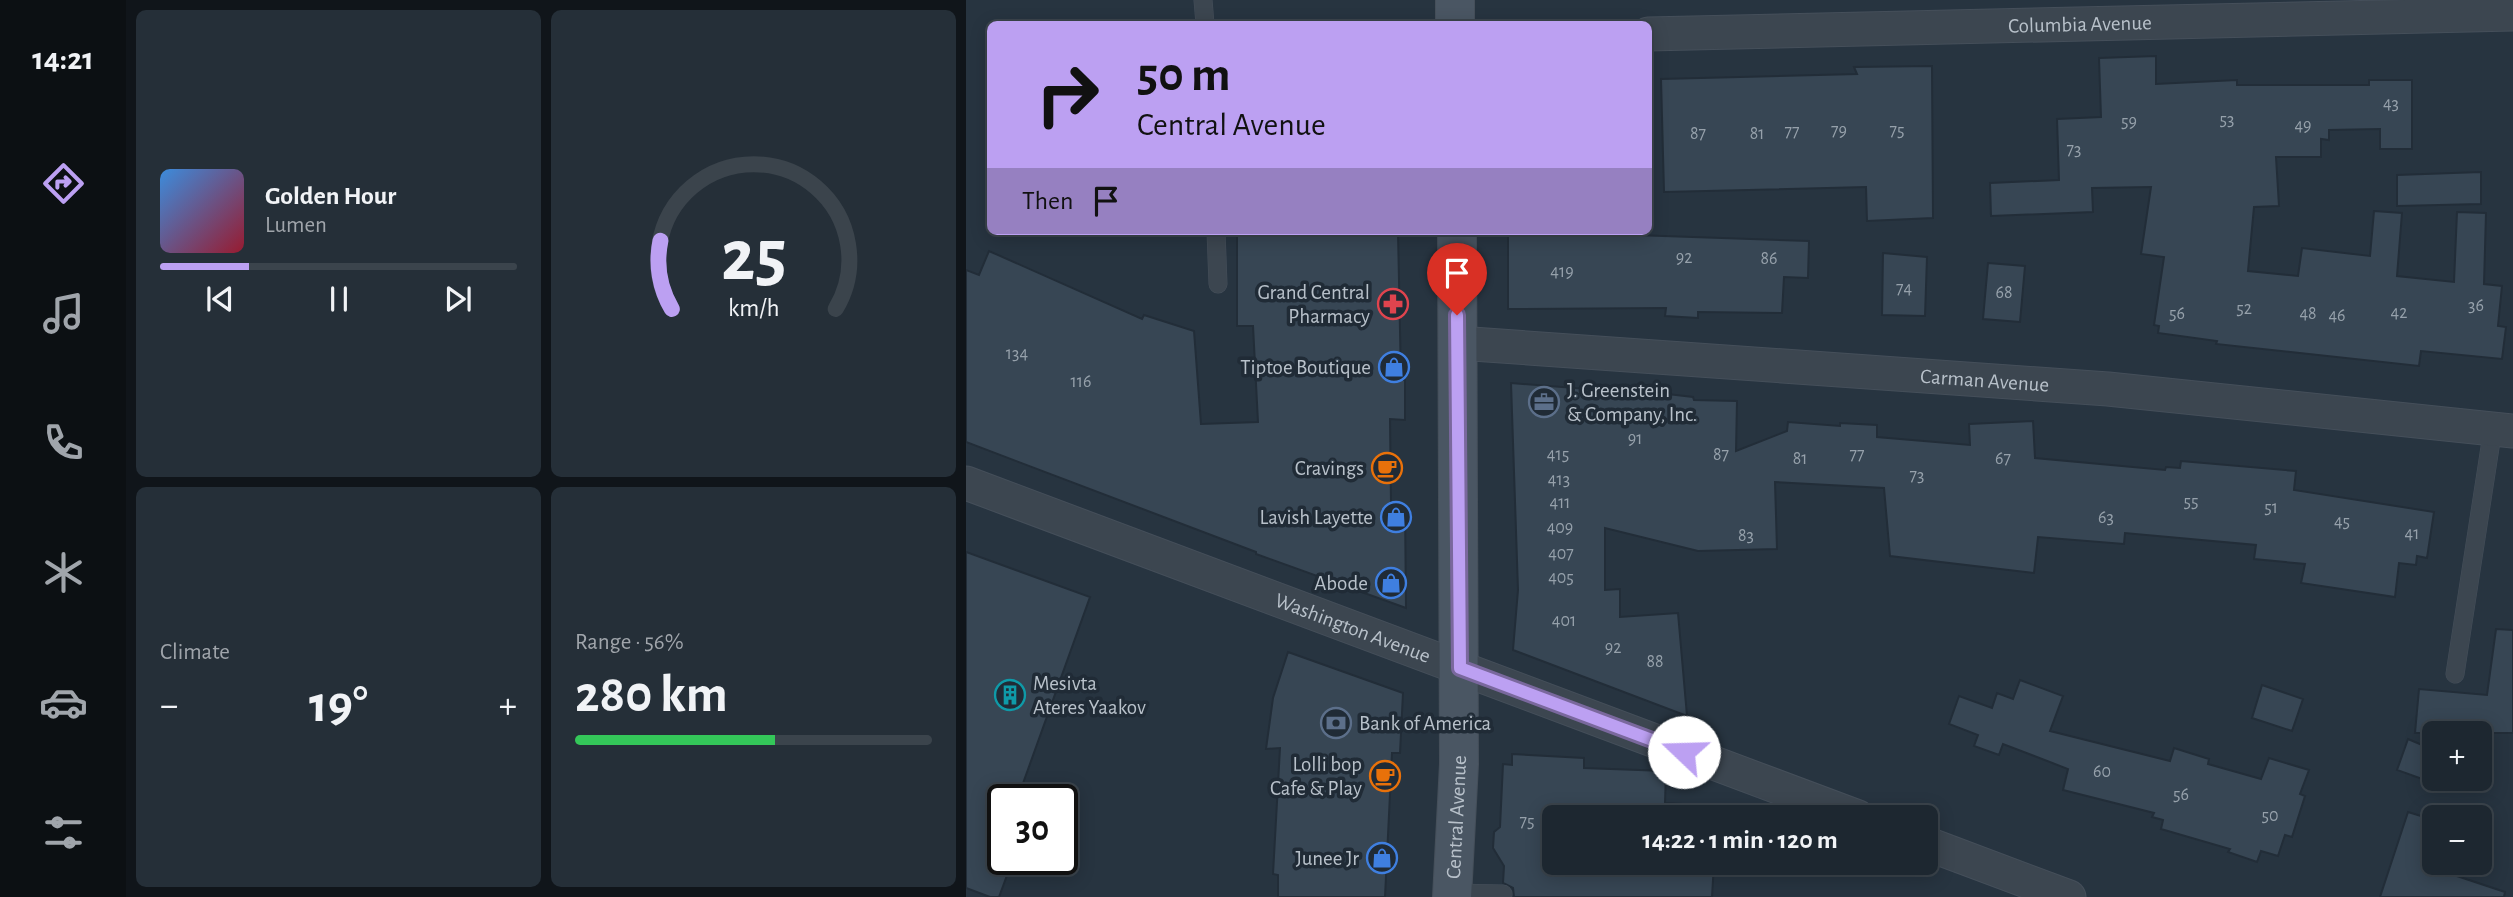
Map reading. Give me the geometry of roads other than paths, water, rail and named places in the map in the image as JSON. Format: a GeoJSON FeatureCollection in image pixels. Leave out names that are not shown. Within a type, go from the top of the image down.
{"type":"FeatureCollection","features":[{"type":"Feature","properties":{"kind":"street"},"geometry":{"type":"LineString","coordinates":[[1455,0],[1455,21]]}},
{"type":"Feature","properties":{"kind":"street","name":"Columbia Avenue"},"geometry":{"type":"LineString","coordinates":[[1652,34],[2513,14]]}},
{"type":"Feature","properties":{"kind":"street","name":"Central Avenue"},"geometry":{"type":"LineString","coordinates":[[1452,895],[1459,764],[1460,668],[1457,235]]}},
{"type":"Feature","properties":{"kind":"street","name":"Carman Avenue"},"geometry":{"type":"LineString","coordinates":[[1458,343],[2108,389],[2503,429]]}},
{"type":"Feature","properties":{"kind":"street","name":"Washington Avenue"},"geometry":{"type":"LineString","coordinates":[[966,483],[1826,805]]}},
{"type":"Feature","properties":{"kind":"street"},"geometry":{"type":"LineString","coordinates":[[1938,848],[2069,897]]}},
{"type":"Feature","properties":{"kind":"lane"},"geometry":{"type":"LineString","coordinates":[[1203,0],[1205,21]]}},
{"type":"Feature","properties":{"kind":"lane"},"geometry":{"type":"LineString","coordinates":[[1216,235],[1218,284]]}},
{"type":"Feature","properties":{"kind":"lane"},"geometry":{"type":"LineString","coordinates":[[2455,674],[2503,429]]}},
{"type":"Feature","properties":{"kind":"lane"},"geometry":{"type":"LineString","coordinates":[[1452,895],[1503,894]]}},
{"type":"Feature","properties":{"kind":"place","name":"Grand Central Pharmacy"},"geometry":{"type":"Point","coordinates":[1393,304]}},
{"type":"Feature","properties":{"kind":"place","name":"Tiptoe Boutique"},"geometry":{"type":"Point","coordinates":[1394,367]}},
{"type":"Feature","properties":{"kind":"place","name":"J. Greenstein & Company, Inc."},"geometry":{"type":"Point","coordinates":[1544,402]}},
{"type":"Feature","properties":{"kind":"place","name":"Cravings"},"geometry":{"type":"Point","coordinates":[1387,468]}},
{"type":"Feature","properties":{"kind":"place","name":"Lavish Layette"},"geometry":{"type":"Point","coordinates":[1396,517]}},
{"type":"Feature","properties":{"kind":"place","name":"Abode"},"geometry":{"type":"Point","coordinates":[1391,583]}},
{"type":"Feature","properties":{"kind":"place","name":"Mesivta Ateres Yaakov"},"geometry":{"type":"Point","coordinates":[1010,695]}},
{"type":"Feature","properties":{"kind":"place","name":"Bank of America"},"geometry":{"type":"Point","coordinates":[1336,723]}},
{"type":"Feature","properties":{"kind":"place","name":"Lolli bop Cafe & Play"},"geometry":{"type":"Point","coordinates":[1385,776]}},
{"type":"Feature","properties":{"kind":"place","name":"Junee Jr"},"geometry":{"type":"Point","coordinates":[1382,858]}}]}
